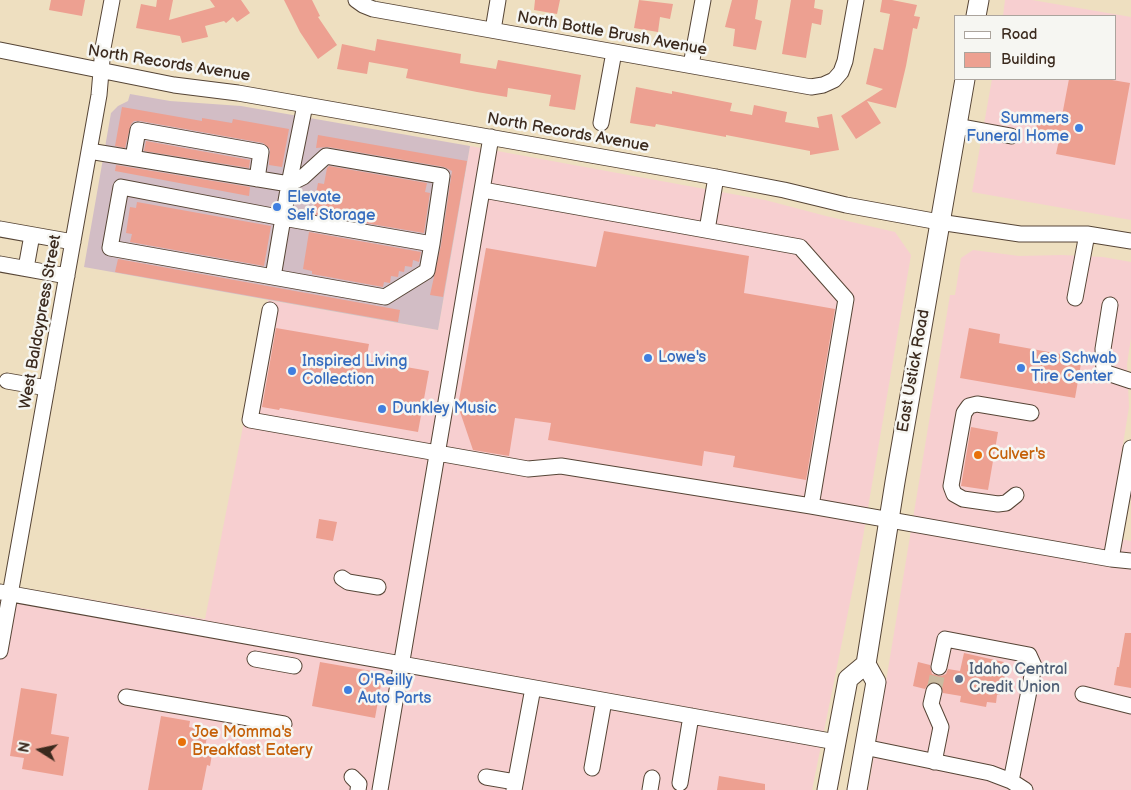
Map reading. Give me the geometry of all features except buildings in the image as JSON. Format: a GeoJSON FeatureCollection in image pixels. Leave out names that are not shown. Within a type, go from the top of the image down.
{"type":"FeatureCollection","features":[{"type":"Feature","properties":{"kind":"main road"},"geometry":{"type":"LineString","coordinates":[[976,15],[979,0]]}},
{"type":"Feature","properties":{"kind":"main road","name":"East Ustick Road"},"geometry":{"type":"LineString","coordinates":[[866,664],[939,222],[965,80]]}},
{"type":"Feature","properties":{"kind":"main road"},"geometry":{"type":"LineString","coordinates":[[828,790],[848,679],[866,664],[876,682],[857,790]]}},
{"type":"Feature","properties":{"kind":"street","name":"West Baldcypress Street"},"geometry":{"type":"LineString","coordinates":[[0,651],[5,594],[47,388],[99,95],[103,48],[112,0]]}},
{"type":"Feature","properties":{"kind":"street","name":"North Bottle Brush Avenue"},"geometry":{"type":"LineString","coordinates":[[356,0],[373,9],[812,87],[834,80],[841,72],[845,61],[856,0]]}},
{"type":"Feature","properties":{"kind":"street"},"geometry":{"type":"LineString","coordinates":[[493,30],[498,0]]}},
{"type":"Feature","properties":{"kind":"street"},"geometry":{"type":"LineString","coordinates":[[691,66],[703,0]]}},
{"type":"Feature","properties":{"kind":"street","name":"North Records Avenue"},"geometry":{"type":"LineString","coordinates":[[0,50],[101,72],[174,85],[238,93],[716,177],[784,190],[846,205],[939,222],[1020,234],[1087,234],[1131,241]]}},
{"type":"Feature","properties":{"kind":"street"},"geometry":{"type":"LineString","coordinates":[[601,123],[614,52]]}},
{"type":"Feature","properties":{"kind":"street"},"geometry":{"type":"LineString","coordinates":[[273,277],[288,184],[305,105]]}},
{"type":"Feature","properties":{"kind":"street"},"geometry":{"type":"LineString","coordinates":[[957,126],[1011,136]]}},
{"type":"Feature","properties":{"kind":"street"},"geometry":{"type":"LineString","coordinates":[[133,158],[138,130],[261,152],[257,179]]}},
{"type":"Feature","properties":{"kind":"street"},"geometry":{"type":"LineString","coordinates":[[380,790],[491,137]]}},
{"type":"Feature","properties":{"kind":"street"},"geometry":{"type":"LineString","coordinates":[[89,151],[288,184],[303,176],[326,156],[442,176],[432,244],[427,271],[385,298],[110,248],[121,188],[432,244]]}},
{"type":"Feature","properties":{"kind":"street"},"geometry":{"type":"LineString","coordinates":[[707,230],[716,177]]}},
{"type":"Feature","properties":{"kind":"street"},"geometry":{"type":"LineString","coordinates":[[483,190],[800,247],[846,298],[811,506]]}},
{"type":"Feature","properties":{"kind":"street"},"geometry":{"type":"LineString","coordinates":[[0,229],[73,242]]}},
{"type":"Feature","properties":{"kind":"street"},"geometry":{"type":"LineString","coordinates":[[1074,298],[1087,234]]}},
{"type":"Feature","properties":{"kind":"street"},"geometry":{"type":"LineString","coordinates":[[26,268],[32,235]]}},
{"type":"Feature","properties":{"kind":"street"},"geometry":{"type":"LineString","coordinates":[[0,264],[67,276]]}},
{"type":"Feature","properties":{"kind":"street"},"geometry":{"type":"LineString","coordinates":[[1110,305],[1103,349],[1104,372],[1131,382]]}},
{"type":"Feature","properties":{"kind":"street"},"geometry":{"type":"LineString","coordinates":[[270,310],[250,420],[528,469],[561,466],[811,506],[889,521],[1131,561]]}},
{"type":"Feature","properties":{"kind":"street"},"geometry":{"type":"LineString","coordinates":[[7,381],[47,388]]}},
{"type":"Feature","properties":{"kind":"street"},"geometry":{"type":"LineString","coordinates":[[1016,495],[1006,503],[998,504],[964,499],[954,494],[951,486],[964,413],[969,406],[977,404],[1031,413]]}},
{"type":"Feature","properties":{"kind":"street"},"geometry":{"type":"LineString","coordinates":[[1111,559],[1131,448]]}},
{"type":"Feature","properties":{"kind":"street"},"geometry":{"type":"LineString","coordinates":[[342,578],[348,582],[378,587]]}},
{"type":"Feature","properties":{"kind":"street"},"geometry":{"type":"LineString","coordinates":[[5,594],[836,742]]}},
{"type":"Feature","properties":{"kind":"street"},"geometry":{"type":"LineString","coordinates":[[939,667],[945,639],[1029,655],[1034,666],[1011,782]]}},
{"type":"Feature","properties":{"kind":"street"},"geometry":{"type":"LineString","coordinates":[[255,659],[294,666]]}},
{"type":"Feature","properties":{"kind":"street"},"geometry":{"type":"LineString","coordinates":[[486,776],[515,786],[533,688]]}},
{"type":"Feature","properties":{"kind":"street"},"geometry":{"type":"LineString","coordinates":[[934,691],[931,704],[941,727],[934,762]]}},
{"type":"Feature","properties":{"kind":"street"},"geometry":{"type":"LineString","coordinates":[[1083,694],[1131,706]]}},
{"type":"Feature","properties":{"kind":"street"},"geometry":{"type":"LineString","coordinates":[[126,697],[284,724]]}},
{"type":"Feature","properties":{"kind":"street"},"geometry":{"type":"LineString","coordinates":[[592,768],[604,701]]}},
{"type":"Feature","properties":{"kind":"street"},"geometry":{"type":"LineString","coordinates":[[680,783],[691,716]]}},
{"type":"Feature","properties":{"kind":"street"},"geometry":{"type":"LineString","coordinates":[[864,747],[990,773],[1025,790]]}},
{"type":"Feature","properties":{"kind":"shaded area"},"geometry":{"type":"Polygon","coordinates":[[[1005,0],[1032,0],[1131,17],[1131,220],[972,192],[992,80],[1116,80],[1116,15],[1003,15],[1005,0]]]}},
{"type":"Feature","properties":{"kind":"shaded area","name":"Elevate Self Storage"},"geometry":{"type":"Polygon","coordinates":[[[130,94],[170,101],[241,106],[470,146],[438,330],[84,267],[111,113],[118,106],[128,101],[130,94]]]}},
{"type":"Feature","properties":{"kind":"shaded area"},"geometry":{"type":"Polygon","coordinates":[[[470,146],[765,200],[895,232],[911,255],[862,543],[812,790],[0,790],[0,584],[205,619],[268,300],[438,330],[470,146]]]}},
{"type":"Feature","properties":{"kind":"shaded area"},"geometry":{"type":"Polygon","coordinates":[[[973,250],[1019,256],[1062,255],[1103,257],[1131,262],[1131,338],[1127,364],[1129,407],[1108,537],[1131,541],[1131,790],[868,790],[950,295],[955,295],[961,258],[973,250]]]}},
{"type":"Feature","properties":{"kind":"tunnel"},"geometry":{"type":"LineString","coordinates":[[934,691],[939,667]]}},
{"type":"Feature","properties":{"kind":"place","name":"Summers Funeral Home"},"geometry":{"type":"Point","coordinates":[1079,128]}},
{"type":"Feature","properties":{"kind":"place","name":"Elevate Self Storage"},"geometry":{"type":"Point","coordinates":[277,207]}},
{"type":"Feature","properties":{"kind":"place","name":"Lowe's"},"geometry":{"type":"Point","coordinates":[648,358]}},
{"type":"Feature","properties":{"kind":"place","name":"Les Schwab Tire Center"},"geometry":{"type":"Point","coordinates":[1021,368]}},
{"type":"Feature","properties":{"kind":"place","name":"Inspired Living Collection"},"geometry":{"type":"Point","coordinates":[292,371]}},
{"type":"Feature","properties":{"kind":"place","name":"Dunkley Music"},"geometry":{"type":"Point","coordinates":[382,409]}},
{"type":"Feature","properties":{"kind":"place","name":"Culver's"},"geometry":{"type":"Point","coordinates":[978,455]}},
{"type":"Feature","properties":{"kind":"place","name":"Idaho Central Credit Union"},"geometry":{"type":"Point","coordinates":[959,679]}},
{"type":"Feature","properties":{"kind":"place","name":"O'Reilly Auto Parts"},"geometry":{"type":"Point","coordinates":[348,690]}},
{"type":"Feature","properties":{"kind":"place","name":"Joe Momma's Breakfast Eatery"},"geometry":{"type":"Point","coordinates":[182,742]}}]}
